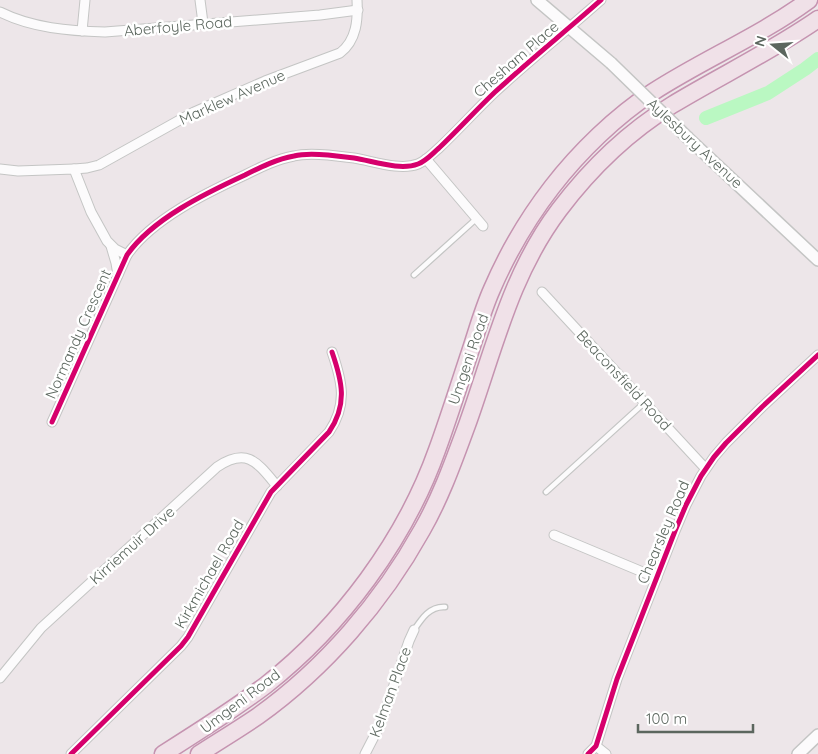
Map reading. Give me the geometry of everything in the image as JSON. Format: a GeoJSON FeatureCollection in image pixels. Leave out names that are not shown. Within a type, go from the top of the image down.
{"type":"FeatureCollection","features":[{"type":"Feature","properties":{"kind":"highway","name":"Umgeni Road"},"geometry":{"type":"LineString","coordinates":[[163,754],[202,730],[266,684],[325,630],[361,588],[398,532],[436,453],[485,307],[506,259],[527,222],[570,165],[593,141],[631,108],[653,92],[774,24],[809,0]]}},
{"type":"Feature","properties":{"kind":"highway","name":"Umgeni Road"},"geometry":{"type":"LineString","coordinates":[[199,754],[258,716],[316,667],[342,641],[371,606],[408,554],[431,513],[452,465],[502,321],[521,274],[544,231],[579,185],[602,160],[642,126],[671,106],[818,19]]}},
{"type":"Feature","properties":{"kind":"street"},"geometry":{"type":"LineString","coordinates":[[82,31],[85,0]]}},
{"type":"Feature","properties":{"kind":"street"},"geometry":{"type":"LineString","coordinates":[[200,0],[204,23]]}},
{"type":"Feature","properties":{"kind":"street","name":"Marklew Avenue"},"geometry":{"type":"LineString","coordinates":[[0,169],[74,169],[99,165],[194,112],[272,78],[340,52],[349,45],[353,36],[356,26],[358,0]]}},
{"type":"Feature","properties":{"kind":"street","name":"Aylesbury Avenue"},"geometry":{"type":"LineString","coordinates":[[537,0],[610,63],[818,260]]}},
{"type":"Feature","properties":{"kind":"street","name":"Chesham Place"},"geometry":{"type":"LineString","coordinates":[[426,159],[495,93],[601,0]]}},
{"type":"Feature","properties":{"kind":"street","name":"Aberfoyle Road"},"geometry":{"type":"LineString","coordinates":[[0,12],[36,25],[105,32],[358,10]]}},
{"type":"Feature","properties":{"kind":"street","name":"Normandy Crescent"},"geometry":{"type":"LineString","coordinates":[[52,422],[127,255],[146,234],[175,213],[221,186],[282,158],[301,154],[327,155],[402,166],[416,165],[426,159]]}},
{"type":"Feature","properties":{"kind":"street"},"geometry":{"type":"LineString","coordinates":[[426,159],[483,226]]}},
{"type":"Feature","properties":{"kind":"street"},"geometry":{"type":"LineString","coordinates":[[74,169],[91,212],[111,246],[118,275]]}},
{"type":"Feature","properties":{"kind":"street"},"geometry":{"type":"LineString","coordinates":[[111,246],[127,255]]}},
{"type":"Feature","properties":{"kind":"street","name":"Beaconsfield Road"},"geometry":{"type":"LineString","coordinates":[[542,292],[705,468]]}},
{"type":"Feature","properties":{"kind":"street","name":"Kirkmichael Road"},"geometry":{"type":"LineString","coordinates":[[71,754],[181,646],[188,637],[264,502],[329,432],[335,423],[339,414],[342,390],[338,368],[332,352]]}},
{"type":"Feature","properties":{"kind":"street","name":"Chearsley Road"},"geometry":{"type":"LineString","coordinates":[[588,754],[596,746],[617,679],[686,505],[705,468],[726,443],[762,407],[818,355]]}},
{"type":"Feature","properties":{"kind":"street","name":"Kirriemuir Drive"},"geometry":{"type":"LineString","coordinates":[[0,678],[41,628],[217,467],[233,459],[245,458],[257,464],[277,486]]}},
{"type":"Feature","properties":{"kind":"street"},"geometry":{"type":"LineString","coordinates":[[554,535],[657,578]]}},
{"type":"Feature","properties":{"kind":"street","name":"Kelman Place"},"geometry":{"type":"LineString","coordinates":[[365,754],[381,723],[414,630]]}},
{"type":"Feature","properties":{"kind":"street"},"geometry":{"type":"LineString","coordinates":[[798,754],[818,735]]}},
{"type":"Feature","properties":{"kind":"street"},"geometry":{"type":"LineString","coordinates":[[596,746],[606,754]]}},
{"type":"Feature","properties":{"kind":"lane"},"geometry":{"type":"LineString","coordinates":[[414,275],[476,219]]}},
{"type":"Feature","properties":{"kind":"lane"},"geometry":{"type":"LineString","coordinates":[[546,492],[645,402]]}},
{"type":"Feature","properties":{"kind":"lane"},"geometry":{"type":"LineString","coordinates":[[414,630],[426,614],[435,608],[445,607]]}},
{"type":"Feature","properties":{"kind":"waterway"},"geometry":{"type":"LineString","coordinates":[[706,118],[768,93],[818,59]]}},
{"type":"Feature","properties":{"kind":"cycle path"},"geometry":{"type":"LineString","coordinates":[[52,422],[127,255],[150,230],[197,199],[281,159],[315,154],[354,158],[395,166],[411,166],[421,163],[439,148],[521,68],[601,0]]}},
{"type":"Feature","properties":{"kind":"cycle path"},"geometry":{"type":"LineString","coordinates":[[71,754],[181,646],[188,637],[271,492],[329,432],[335,422],[341,402],[340,383],[332,352]]}},
{"type":"Feature","properties":{"kind":"cycle path"},"geometry":{"type":"LineString","coordinates":[[588,754],[596,746],[617,679],[675,531],[701,476],[726,443],[818,355]]}}]}
